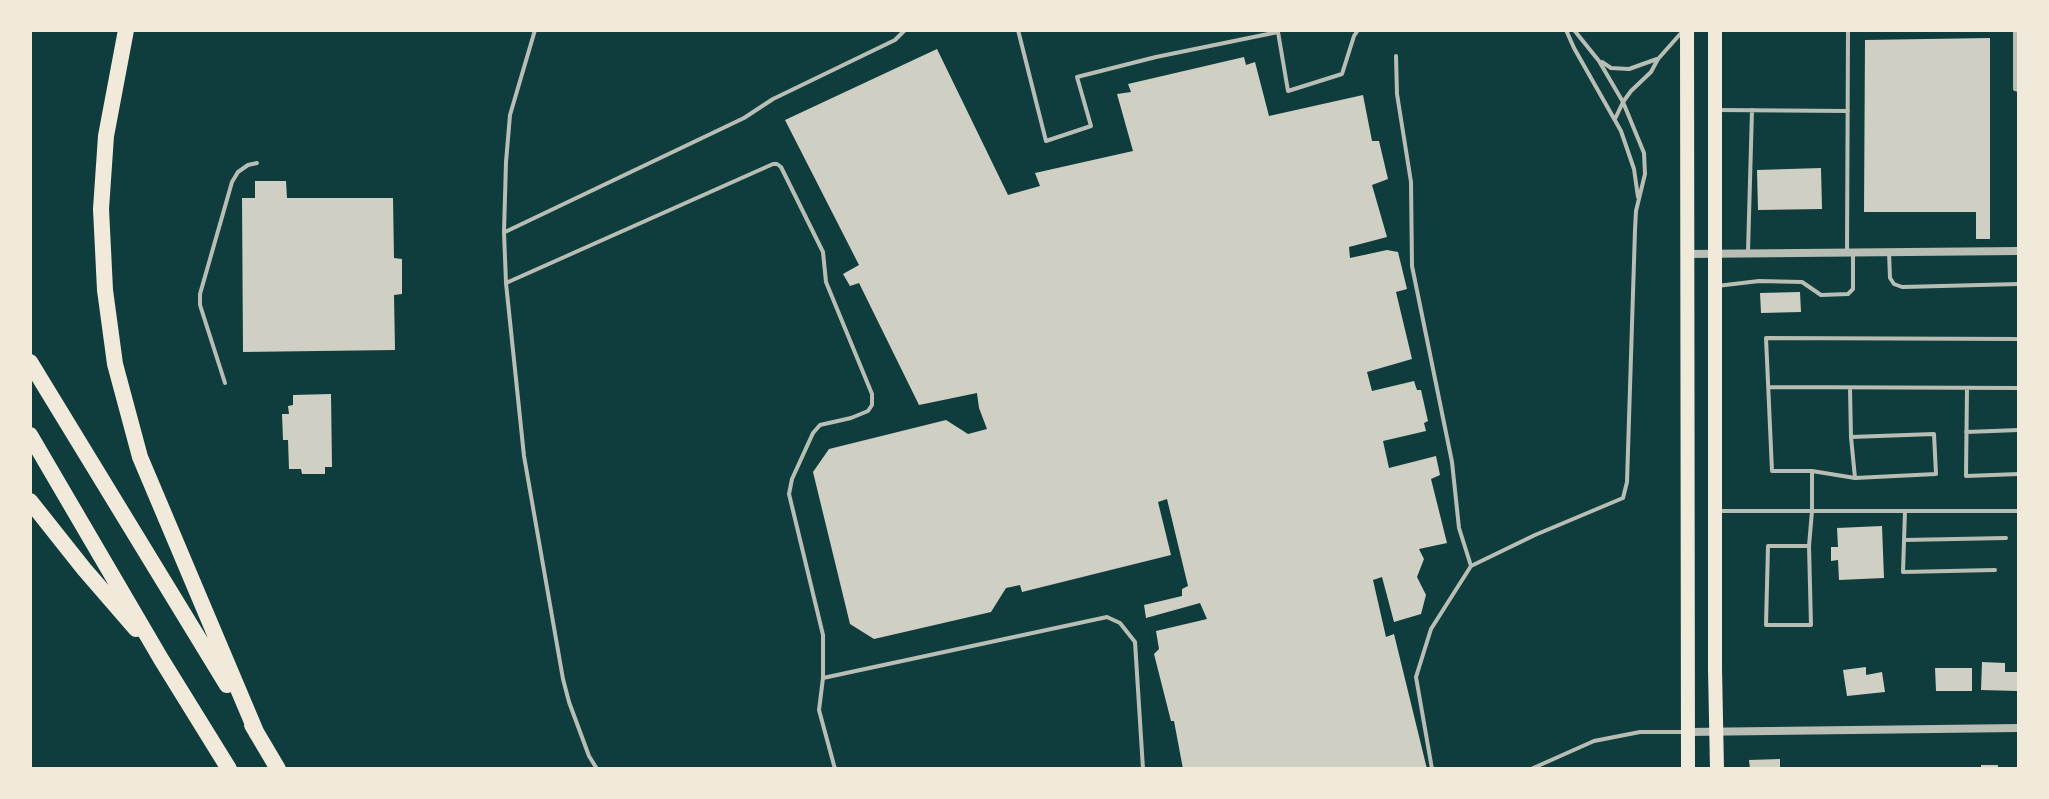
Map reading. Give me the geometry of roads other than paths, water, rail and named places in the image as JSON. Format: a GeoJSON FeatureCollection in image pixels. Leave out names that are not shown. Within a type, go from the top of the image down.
{"type":"FeatureCollection","features":[{"type":"Feature","properties":{"kind":"highway"},"geometry":{"type":"LineString","coordinates":[[126,30],[106,136],[101,209],[105,290],[115,364],[140,457],[257,734]]}},
{"type":"Feature","properties":{"kind":"highway"},"geometry":{"type":"LineString","coordinates":[[30,362],[278,769]]}},
{"type":"Feature","properties":{"kind":"highway"},"geometry":{"type":"LineString","coordinates":[[30,435],[229,769]]}},
{"type":"Feature","properties":{"kind":"highway"},"geometry":{"type":"LineString","coordinates":[[30,501],[161,659]]}},
{"type":"Feature","properties":{"kind":"main road"},"geometry":{"type":"LineString","coordinates":[[1685,30],[1688,769]]}},
{"type":"Feature","properties":{"kind":"main road"},"geometry":{"type":"LineString","coordinates":[[1715,30],[1717,769]]}},
{"type":"Feature","properties":{"kind":"street"},"geometry":{"type":"LineString","coordinates":[[1688,254],[2019,251]]}},
{"type":"Feature","properties":{"kind":"street"},"geometry":{"type":"LineString","coordinates":[[1688,732],[2019,728]]}},
{"type":"Feature","properties":{"kind":"lane"},"geometry":{"type":"LineString","coordinates":[[535,30],[510,115],[504,232],[506,283],[524,456],[563,679],[589,756],[597,769]]}},
{"type":"Feature","properties":{"kind":"lane"},"geometry":{"type":"LineString","coordinates":[[504,232],[744,118],[773,99],[895,40],[905,30]]}},
{"type":"Feature","properties":{"kind":"lane"},"geometry":{"type":"LineString","coordinates":[[1018,30],[1046,141],[1091,126],[1077,77],[1278,32],[1288,91],[1342,74],[1358,30]]}},
{"type":"Feature","properties":{"kind":"lane"},"geometry":{"type":"LineString","coordinates":[[1566,30],[1621,131],[1639,199]]}},
{"type":"Feature","properties":{"kind":"lane"},"geometry":{"type":"LineString","coordinates":[[1432,769],[1416,677],[1431,629],[1471,566],[1623,498],[1627,482],[1635,230],[1645,174],[1644,153],[1623,102],[1599,61],[1574,30]]}},
{"type":"Feature","properties":{"kind":"lane"},"geometry":{"type":"LineString","coordinates":[[1615,120],[1631,91],[1685,30]]}},
{"type":"Feature","properties":{"kind":"lane"},"geometry":{"type":"LineString","coordinates":[[1715,287],[1759,281],[1802,282],[1821,295],[1848,294],[1853,289],[1848,30]]}},
{"type":"Feature","properties":{"kind":"lane"},"geometry":{"type":"LineString","coordinates":[[2015,30],[2015,89],[2019,90]]}},
{"type":"Feature","properties":{"kind":"lane"},"geometry":{"type":"LineString","coordinates":[[1396,56],[1397,94],[1411,182],[1412,266],[1452,462],[1459,528],[1471,566]]}},
{"type":"Feature","properties":{"kind":"lane"},"geometry":{"type":"LineString","coordinates":[[1599,61],[1611,68],[1629,69],[1658,59]]}},
{"type":"Feature","properties":{"kind":"lane"},"geometry":{"type":"LineString","coordinates":[[1715,110],[1848,111]]}},
{"type":"Feature","properties":{"kind":"lane"},"geometry":{"type":"LineString","coordinates":[[1748,253],[1752,110]]}},
{"type":"Feature","properties":{"kind":"lane"},"geometry":{"type":"LineString","coordinates":[[225,383],[200,305],[200,294],[232,182],[238,172],[257,163]]}},
{"type":"Feature","properties":{"kind":"lane"},"geometry":{"type":"LineString","coordinates":[[506,283],[773,164],[781,167],[823,252],[826,282],[872,394],[872,405],[868,411],[820,425],[813,433],[792,479],[789,494],[823,635],[819,710],[835,769]]}},
{"type":"Feature","properties":{"kind":"lane"},"geometry":{"type":"LineString","coordinates":[[1889,252],[1890,278],[1902,287],[2019,284]]}},
{"type":"Feature","properties":{"kind":"lane"},"geometry":{"type":"LineString","coordinates":[[1851,437],[1934,434],[1936,474],[1855,478],[1812,471],[1772,471],[1766,338],[2019,339]]}},
{"type":"Feature","properties":{"kind":"lane"},"geometry":{"type":"LineString","coordinates":[[1769,387],[2019,388]]}},
{"type":"Feature","properties":{"kind":"lane"},"geometry":{"type":"LineString","coordinates":[[1850,388],[1855,478]]}},
{"type":"Feature","properties":{"kind":"lane"},"geometry":{"type":"LineString","coordinates":[[1967,388],[1966,476],[2019,474]]}},
{"type":"Feature","properties":{"kind":"lane"},"geometry":{"type":"LineString","coordinates":[[1966,432],[2019,430]]}},
{"type":"Feature","properties":{"kind":"lane"},"geometry":{"type":"LineString","coordinates":[[1809,546],[1768,546],[1766,625],[1811,625],[1809,546],[1812,471]]}},
{"type":"Feature","properties":{"kind":"lane"},"geometry":{"type":"LineString","coordinates":[[1716,511],[2019,511]]}},
{"type":"Feature","properties":{"kind":"lane"},"geometry":{"type":"LineString","coordinates":[[1905,511],[1903,572],[1995,570]]}},
{"type":"Feature","properties":{"kind":"lane"},"geometry":{"type":"LineString","coordinates":[[1904,540],[2006,538]]}},
{"type":"Feature","properties":{"kind":"lane"},"geometry":{"type":"LineString","coordinates":[[823,678],[1107,617],[1120,623],[1135,642],[1143,769]]}},
{"type":"Feature","properties":{"kind":"lane"},"geometry":{"type":"LineString","coordinates":[[1531,769],[1594,741],[1640,732],[1688,732]]}}]}
